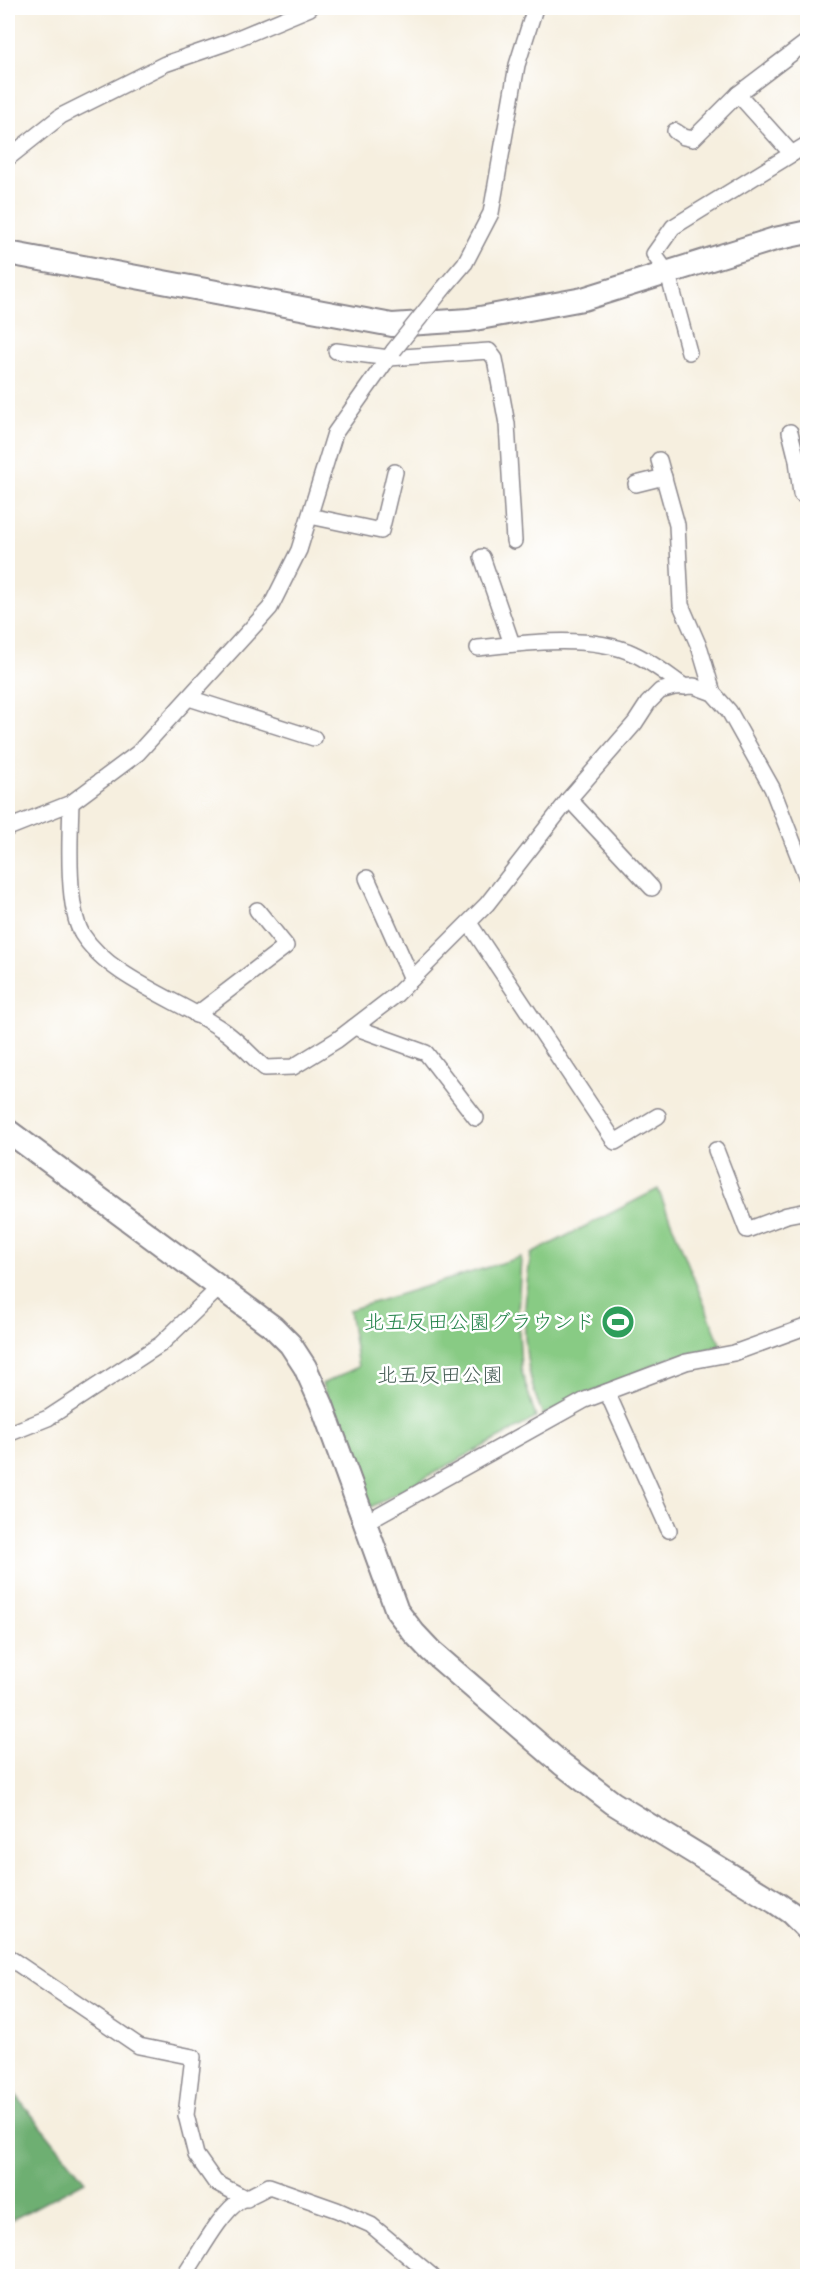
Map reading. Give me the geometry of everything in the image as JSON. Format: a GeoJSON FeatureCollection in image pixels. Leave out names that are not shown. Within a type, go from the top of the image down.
{"type":"FeatureCollection","features":[{"type":"Feature","properties":{"kind":"street"},"geometry":{"type":"LineString","coordinates":[[8,158],[61,116],[165,64],[226,43],[310,8]]}},
{"type":"Feature","properties":{"kind":"street"},"geometry":{"type":"LineString","coordinates":[[8,828],[71,803],[138,753],[270,608],[299,550],[336,433],[391,354],[465,263],[491,213],[517,65],[535,8]]}},
{"type":"Feature","properties":{"kind":"street"},"geometry":{"type":"LineString","coordinates":[[675,131],[684,137],[693,139],[738,94],[807,41]]}},
{"type":"Feature","properties":{"kind":"street"},"geometry":{"type":"LineString","coordinates":[[738,94],[792,154]]}},
{"type":"Feature","properties":{"kind":"street"},"geometry":{"type":"LineString","coordinates":[[689,352],[668,274],[654,254],[673,227],[807,144]]}},
{"type":"Feature","properties":{"kind":"street"},"geometry":{"type":"LineString","coordinates":[[8,253],[392,325],[469,320],[583,299],[775,239],[807,232]]}},
{"type":"Feature","properties":{"kind":"street"},"geometry":{"type":"LineString","coordinates":[[336,351],[391,354],[489,351],[495,359],[507,424],[514,541]]}},
{"type":"Feature","properties":{"kind":"street"},"geometry":{"type":"LineString","coordinates":[[790,432],[802,459],[801,494]]}},
{"type":"Feature","properties":{"kind":"street"},"geometry":{"type":"LineString","coordinates":[[660,460],[677,525],[681,605],[700,649],[713,693],[729,711],[772,789],[807,881]]}},
{"type":"Feature","properties":{"kind":"street"},"geometry":{"type":"LineString","coordinates":[[310,516],[381,531],[395,472]]}},
{"type":"Feature","properties":{"kind":"street"},"geometry":{"type":"LineString","coordinates":[[636,484],[664,477]]}},
{"type":"Feature","properties":{"kind":"street"},"geometry":{"type":"LineString","coordinates":[[482,557],[512,644]]}},
{"type":"Feature","properties":{"kind":"street"},"geometry":{"type":"LineString","coordinates":[[478,648],[512,644],[602,643],[635,654],[685,687]]}},
{"type":"Feature","properties":{"kind":"street"},"geometry":{"type":"LineString","coordinates":[[71,803],[70,867],[73,902],[81,933],[102,957],[142,984],[222,1029],[265,1068],[293,1067],[338,1040],[397,994],[469,923],[487,904],[569,799],[660,691],[674,687],[694,686],[713,693]]}},
{"type":"Feature","properties":{"kind":"street"},"geometry":{"type":"LineString","coordinates":[[189,698],[314,738]]}},
{"type":"Feature","properties":{"kind":"street"},"geometry":{"type":"LineString","coordinates":[[569,799],[652,888]]}},
{"type":"Feature","properties":{"kind":"street"},"geometry":{"type":"LineString","coordinates":[[366,878],[412,979]]}},
{"type":"Feature","properties":{"kind":"street"},"geometry":{"type":"LineString","coordinates":[[196,1014],[286,946],[257,910]]}},
{"type":"Feature","properties":{"kind":"street"},"geometry":{"type":"LineString","coordinates":[[469,923],[615,1142],[658,1116]]}},
{"type":"Feature","properties":{"kind":"street"},"geometry":{"type":"LineString","coordinates":[[354,1027],[426,1053],[476,1118]]}},
{"type":"Feature","properties":{"kind":"street"},"geometry":{"type":"LineString","coordinates":[[8,1131],[273,1327],[290,1344],[305,1367],[322,1405],[397,1611],[430,1651],[562,1764],[613,1803],[776,1902],[791,1913],[807,1930]]}},
{"type":"Feature","properties":{"kind":"street"},"geometry":{"type":"LineString","coordinates":[[716,1150],[747,1230],[787,1215],[807,1211]]}},
{"type":"Feature","properties":{"kind":"street"},"geometry":{"type":"LineString","coordinates":[[8,1434],[48,1418],[161,1344],[219,1288]]}},
{"type":"Feature","properties":{"kind":"street"},"geometry":{"type":"LineString","coordinates":[[364,1523],[585,1400],[686,1362],[734,1353],[807,1326]]}},
{"type":"Feature","properties":{"kind":"street"},"geometry":{"type":"LineString","coordinates":[[607,1392],[669,1530]]}},
{"type":"Feature","properties":{"kind":"street"},"geometry":{"type":"LineString","coordinates":[[8,1957],[139,2046],[193,2057],[186,2115],[196,2155],[215,2182],[247,2199]]}},
{"type":"Feature","properties":{"kind":"street"},"geometry":{"type":"LineString","coordinates":[[184,2277],[222,2219],[238,2202],[269,2186],[337,2210],[371,2225],[432,2277]]}},
{"type":"Feature","properties":{"kind":"green space","name":"北五反田公園グラウンド"},"geometry":{"type":"Polygon","coordinates":[[[658,1189],[721,1346],[667,1359],[543,1415],[530,1376],[525,1336],[526,1295],[531,1254],[658,1189]]]}},
{"type":"Feature","properties":{"kind":"green space","name":"北五反田公園"},"geometry":{"type":"Polygon","coordinates":[[[521,1257],[518,1312],[521,1369],[536,1418],[371,1507],[322,1384],[358,1367],[349,1310],[521,1257]]]}},
{"type":"Feature","properties":{"kind":"green space"},"geometry":{"type":"Polygon","coordinates":[[[8,2085],[85,2181],[8,2222],[8,2085]]]}},
{"type":"Feature","properties":{"kind":"place","name":"北五反田公園グラウンド"},"geometry":{"type":"Point","coordinates":[618,1322]}}]}
